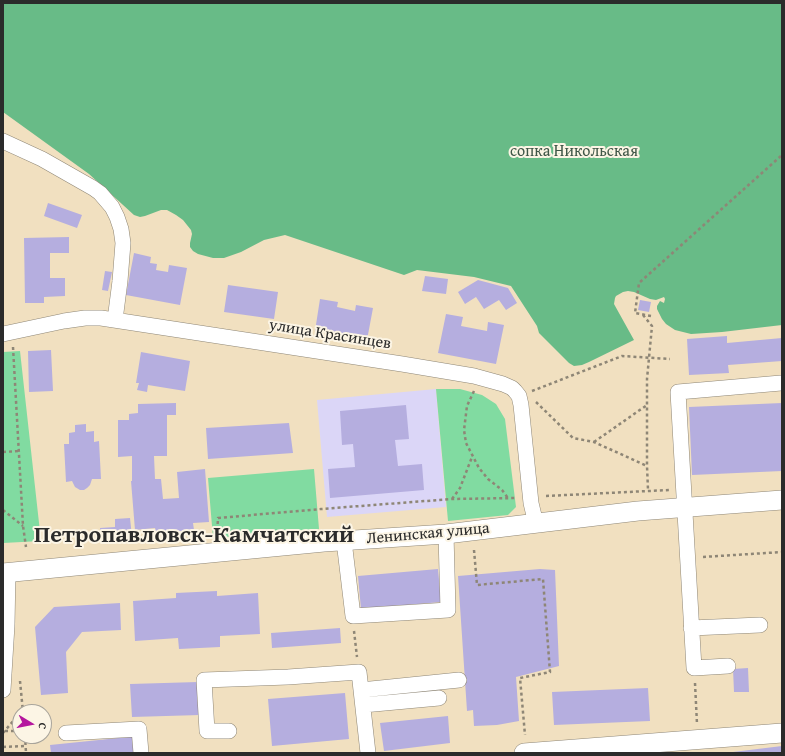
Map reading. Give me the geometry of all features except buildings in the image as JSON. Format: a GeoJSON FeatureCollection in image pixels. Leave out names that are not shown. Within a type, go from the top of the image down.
{"type":"FeatureCollection","features":[{"type":"Feature","properties":{"kind":"main road","name":"Ленинская улица"},"geometry":{"type":"LineString","coordinates":[[6,573],[344,541],[446,534],[638,511],[782,500]]}},
{"type":"Feature","properties":{"kind":"main road"},"geometry":{"type":"LineString","coordinates":[[524,744],[587,751],[782,733]]}},
{"type":"Feature","properties":{"kind":"street"},"geometry":{"type":"LineString","coordinates":[[3,141],[42,159],[93,188],[100,193],[112,207],[121,229],[123,243],[115,320]]}},
{"type":"Feature","properties":{"kind":"street","name":"улица Красинцев"},"geometry":{"type":"LineString","coordinates":[[3,334],[64,320],[96,318],[115,320],[402,364],[481,378],[512,388],[519,396]]}},
{"type":"Feature","properties":{"kind":"street"},"geometry":{"type":"LineString","coordinates":[[728,666],[694,668],[678,392],[781,383]]}},
{"type":"Feature","properties":{"kind":"street"},"geometry":{"type":"LineString","coordinates":[[519,396],[531,497],[536,524]]}},
{"type":"Feature","properties":{"kind":"street"},"geometry":{"type":"LineString","coordinates":[[344,541],[352,616],[448,610],[446,534]]}},
{"type":"Feature","properties":{"kind":"street"},"geometry":{"type":"LineString","coordinates":[[3,690],[7,625],[6,573]]}},
{"type":"Feature","properties":{"kind":"street"},"geometry":{"type":"LineString","coordinates":[[692,628],[760,625]]}},
{"type":"Feature","properties":{"kind":"street"},"geometry":{"type":"LineString","coordinates":[[229,730],[207,731],[204,680],[288,677],[359,672],[368,753]]}},
{"type":"Feature","properties":{"kind":"street"},"geometry":{"type":"LineString","coordinates":[[361,690],[459,680]]}},
{"type":"Feature","properties":{"kind":"street"},"geometry":{"type":"LineString","coordinates":[[363,705],[439,698]]}},
{"type":"Feature","properties":{"kind":"street"},"geometry":{"type":"LineString","coordinates":[[66,733],[139,729],[141,753]]}},
{"type":"Feature","properties":{"kind":"path"},"geometry":{"type":"LineString","coordinates":[[650,316],[635,313],[639,283],[782,155]]}},
{"type":"Feature","properties":{"kind":"path"},"geometry":{"type":"LineString","coordinates":[[643,315],[652,326],[647,379],[648,490]]}},
{"type":"Feature","properties":{"kind":"path"},"geometry":{"type":"LineString","coordinates":[[13,346],[23,526],[26,547]]}},
{"type":"Feature","properties":{"kind":"path"},"geometry":{"type":"LineString","coordinates":[[519,396],[622,356],[670,359]]}},
{"type":"Feature","properties":{"kind":"path"},"geometry":{"type":"LineString","coordinates":[[481,378],[467,406],[464,430],[466,443],[479,468],[488,479],[502,490],[508,498]]}},
{"type":"Feature","properties":{"kind":"path"},"geometry":{"type":"LineString","coordinates":[[519,396],[532,398],[573,438],[594,442],[647,466]]}},
{"type":"Feature","properties":{"kind":"path"},"geometry":{"type":"LineString","coordinates":[[594,442],[647,405]]}},
{"type":"Feature","properties":{"kind":"path"},"geometry":{"type":"LineString","coordinates":[[3,452],[19,451]]}},
{"type":"Feature","properties":{"kind":"path"},"geometry":{"type":"LineString","coordinates":[[452,500],[460,488],[472,456]]}},
{"type":"Feature","properties":{"kind":"path"},"geometry":{"type":"LineString","coordinates":[[217,538],[218,518],[452,500],[683,489]]}},
{"type":"Feature","properties":{"kind":"path"},"geometry":{"type":"LineString","coordinates":[[3,510],[23,526]]}},
{"type":"Feature","properties":{"kind":"path"},"geometry":{"type":"LineString","coordinates":[[474,550],[477,584],[543,580],[550,672],[520,678],[524,744]]}},
{"type":"Feature","properties":{"kind":"path"},"geometry":{"type":"LineString","coordinates":[[705,556],[782,552]]}},
{"type":"Feature","properties":{"kind":"path"},"geometry":{"type":"LineString","coordinates":[[352,616],[359,672]]}},
{"type":"Feature","properties":{"kind":"path"},"geometry":{"type":"LineString","coordinates":[[694,668],[698,724]]}},
{"type":"Feature","properties":{"kind":"path"},"geometry":{"type":"LineString","coordinates":[[4,732],[12,723]]}},
{"type":"Feature","properties":{"kind":"path"},"geometry":{"type":"LineString","coordinates":[[3,747],[25,746],[26,753]]}},
{"type":"Feature","properties":{"kind":"shaded area"},"geometry":{"type":"Polygon","coordinates":[[[436,389],[446,507],[327,517],[317,400],[436,389]]]}},
{"type":"Feature","properties":{"kind":"green space","name":"сопка Никольская"},"geometry":{"type":"Polygon","coordinates":[[[3,3],[782,3],[782,325],[691,334],[675,330],[666,324],[662,319],[657,306],[660,301],[664,303],[664,297],[656,300],[650,299],[628,291],[616,296],[614,304],[634,340],[589,362],[574,366],[569,363],[539,333],[537,326],[511,286],[474,277],[417,270],[404,275],[285,235],[264,240],[241,252],[224,258],[213,258],[198,254],[190,247],[192,234],[191,230],[183,220],[167,210],[161,210],[140,217],[134,215],[89,174],[3,112],[3,3]]]}},
{"type":"Feature","properties":{"kind":"green space"},"geometry":{"type":"Polygon","coordinates":[[[20,351],[41,541],[3,543],[3,352],[20,351]]]}},
{"type":"Feature","properties":{"kind":"green space"},"geometry":{"type":"Polygon","coordinates":[[[436,389],[460,389],[482,395],[496,404],[505,419],[516,507],[508,515],[448,521],[436,389]]]}},
{"type":"Feature","properties":{"kind":"green space"},"geometry":{"type":"Polygon","coordinates":[[[314,469],[319,529],[213,538],[208,478],[314,469]]]}},
{"type":"Feature","properties":{"kind":"district","name":"Петропавловск-Камчатский"},"geometry":{"type":"Point","coordinates":[194,536]}}]}
